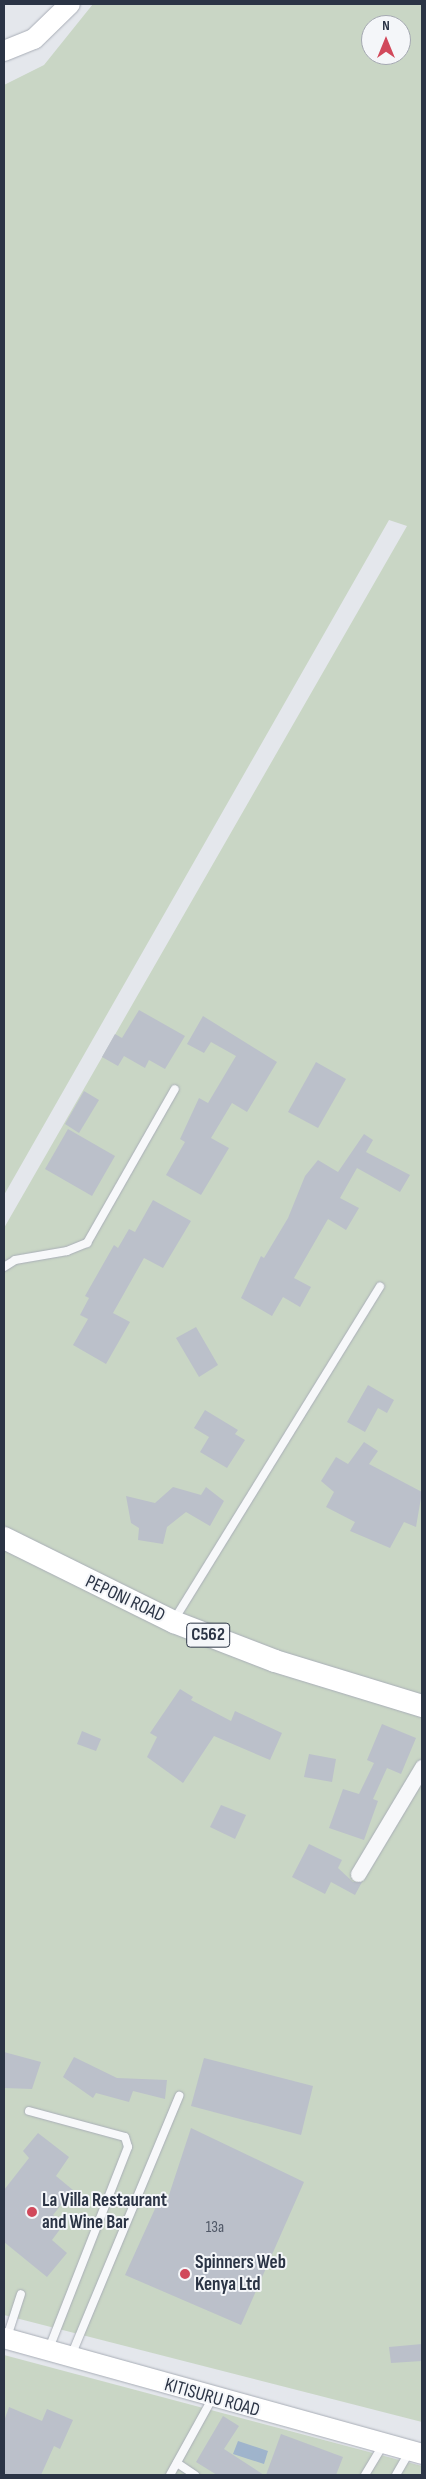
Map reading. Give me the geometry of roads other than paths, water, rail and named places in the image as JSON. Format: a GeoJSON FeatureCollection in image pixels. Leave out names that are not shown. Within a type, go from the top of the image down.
{"type":"FeatureCollection","features":[{"type":"Feature","properties":{"kind":"main road","name":"PEPONI ROAD"},"geometry":{"type":"LineString","coordinates":[[4,1541],[174,1622],[275,1661],[422,1706]]}},
{"type":"Feature","properties":{"kind":"street"},"geometry":{"type":"LineString","coordinates":[[4,51],[34,39],[70,4]]}},
{"type":"Feature","properties":{"kind":"street"},"geometry":{"type":"LineString","coordinates":[[358,1874],[422,1767]]}},
{"type":"Feature","properties":{"kind":"street","name":"KITISURU ROAD"},"geometry":{"type":"LineString","coordinates":[[5,2339],[49,2349],[212,2399],[416,2452]]}},
{"type":"Feature","properties":{"kind":"lane"},"geometry":{"type":"LineString","coordinates":[[4,1267],[15,1260],[67,1251],[87,1242],[175,1089]]}},
{"type":"Feature","properties":{"kind":"lane"},"geometry":{"type":"LineString","coordinates":[[174,1622],[380,1286]]}},
{"type":"Feature","properties":{"kind":"lane"},"geometry":{"type":"LineString","coordinates":[[71,2356],[180,2096]]}},
{"type":"Feature","properties":{"kind":"lane"},"geometry":{"type":"LineString","coordinates":[[29,2111],[125,2137],[128,2147],[49,2349]]}},
{"type":"Feature","properties":{"kind":"lane"},"geometry":{"type":"LineString","coordinates":[[5,2339],[21,2294]]}},
{"type":"Feature","properties":{"kind":"lane"},"geometry":{"type":"LineString","coordinates":[[170,2475],[212,2399]]}},
{"type":"Feature","properties":{"kind":"lane"},"geometry":{"type":"LineString","coordinates":[[365,2475],[384,2444]]}},
{"type":"Feature","properties":{"kind":"lane"},"geometry":{"type":"LineString","coordinates":[[396,2475],[416,2452]]}},
{"type":"Feature","properties":{"kind":"lane"},"geometry":{"type":"LineString","coordinates":[[177,2463],[196,2475]]}},
{"type":"Feature","properties":{"kind":"water"},"geometry":{"type":"Polygon","coordinates":[[[238,2441],[268,2451],[264,2464],[233,2454],[238,2441]]]}},
{"type":"Feature","properties":{"kind":"place","name":"La Villa Restaurant and Wine Bar"},"geometry":{"type":"Point","coordinates":[32,2212]}},
{"type":"Feature","properties":{"kind":"place","name":"Spinners Web Kenya Ltd"},"geometry":{"type":"Point","coordinates":[185,2274]}}]}
